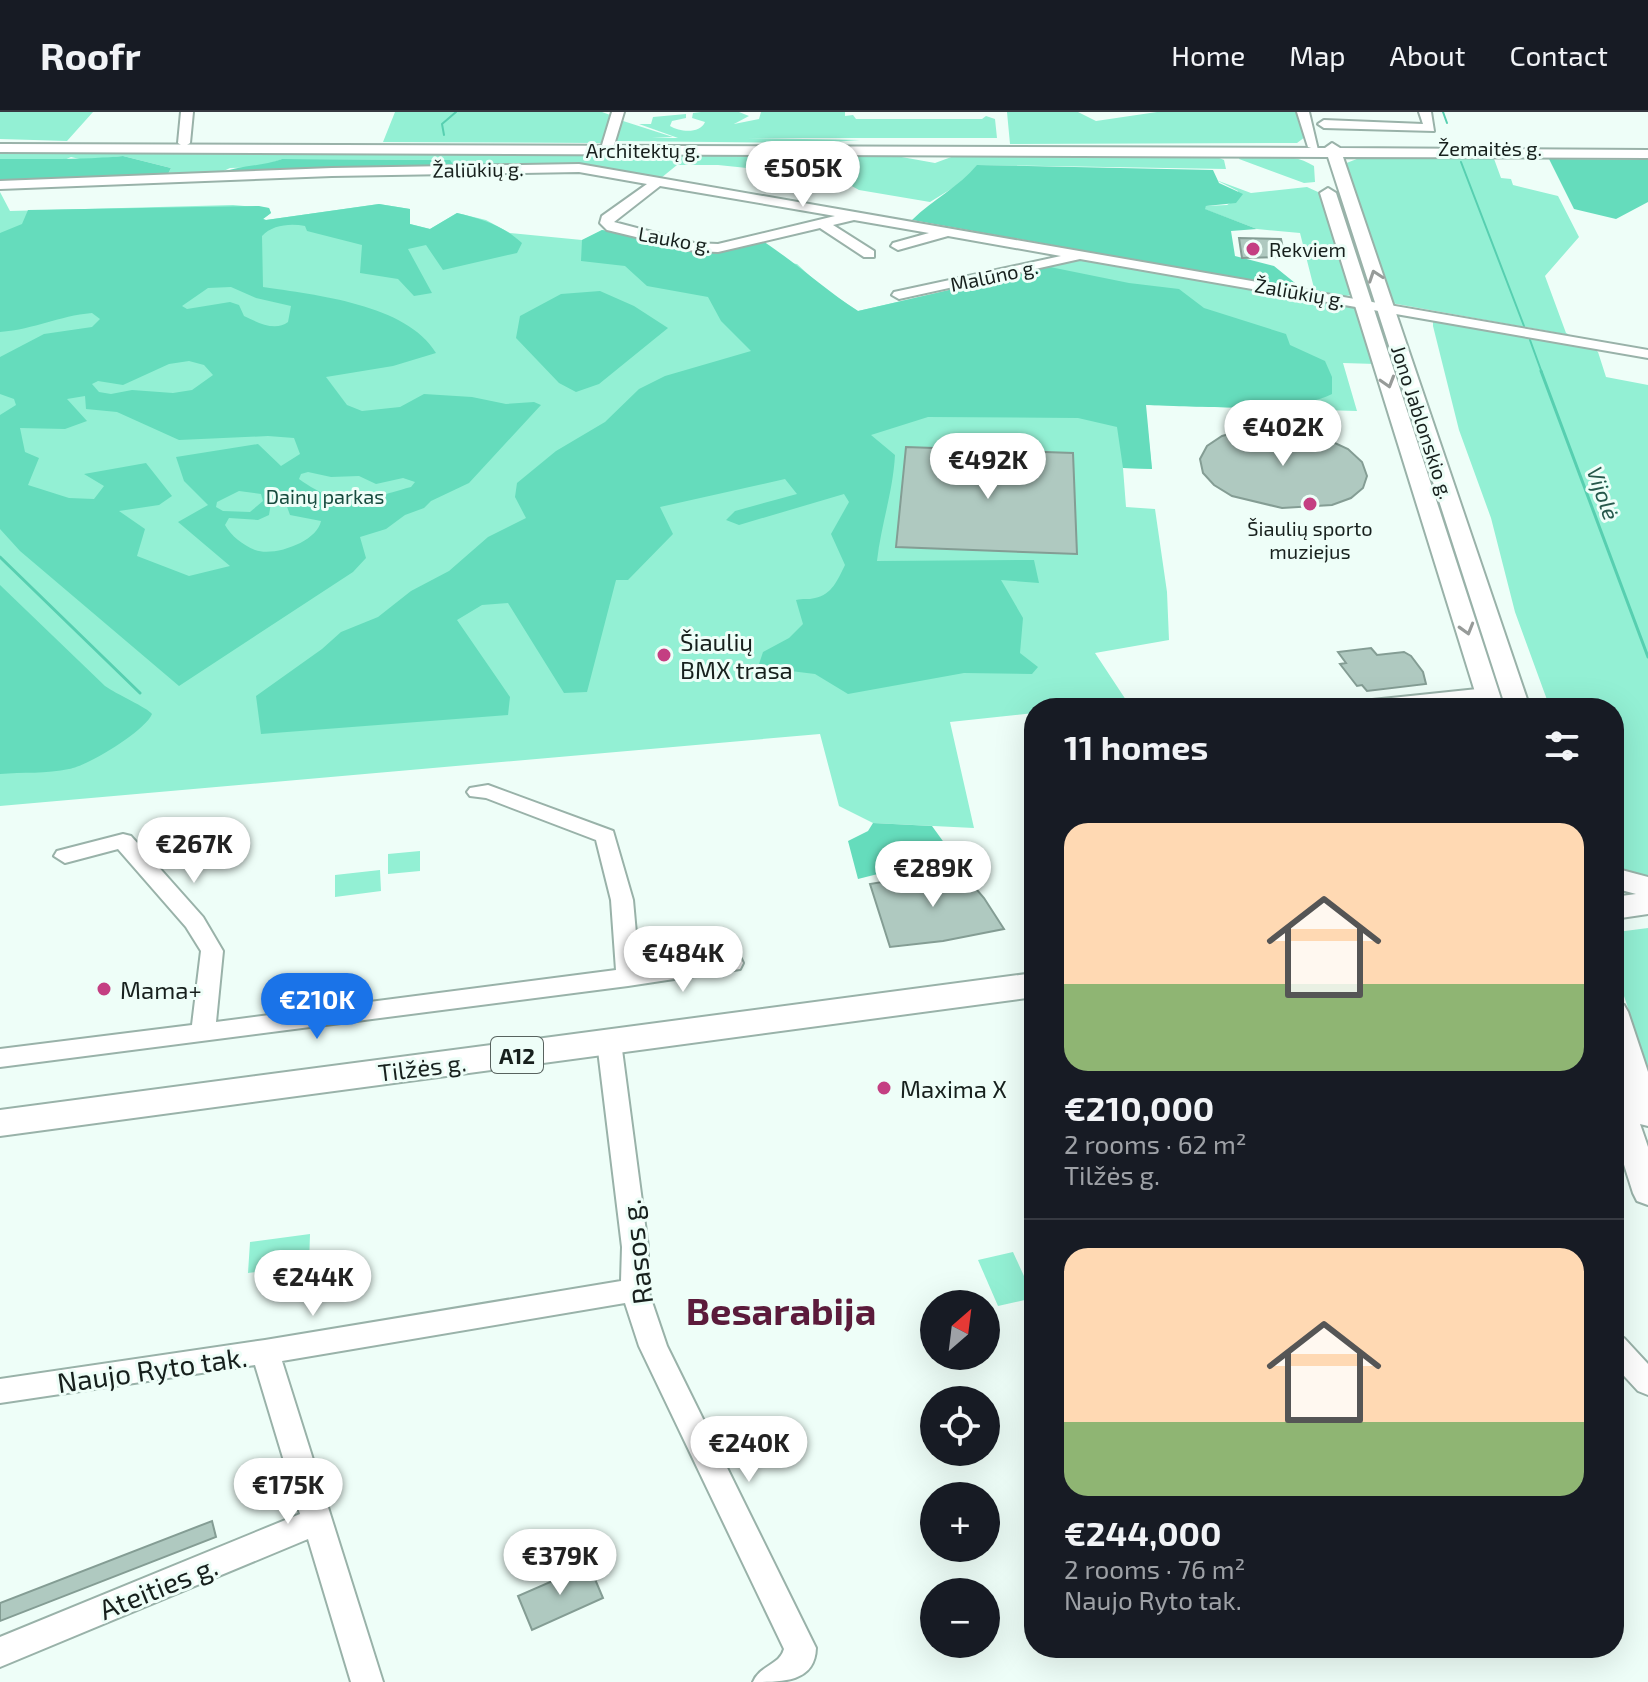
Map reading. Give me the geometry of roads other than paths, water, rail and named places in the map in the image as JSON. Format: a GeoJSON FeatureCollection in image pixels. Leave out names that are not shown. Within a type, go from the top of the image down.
{"type":"FeatureCollection","features":[{"type":"Feature","properties":{"kind":"highway"},"geometry":{"type":"LineString","coordinates":[[1624,881],[1648,887]]}},
{"type":"Feature","properties":{"kind":"highway"},"geometry":{"type":"LineString","coordinates":[[1624,907],[1648,903]]}},
{"type":"Feature","properties":{"kind":"highway","name":"Tilžės g."},"geometry":{"type":"LineString","coordinates":[[0,1123],[1024,986]]}},
{"type":"Feature","properties":{"kind":"main road","name":"Architektų g."},"geometry":{"type":"LineString","coordinates":[[0,145],[1324,150]]}},
{"type":"Feature","properties":{"kind":"main road","name":"Architektų g."},"geometry":{"type":"LineString","coordinates":[[484,147],[608,145],[725,148]]}},
{"type":"Feature","properties":{"kind":"main road","name":"Žemaitės g."},"geometry":{"type":"LineString","coordinates":[[1324,150],[1648,152]]}},
{"type":"Feature","properties":{"kind":"main road","name":"Jono Jablonskio g."},"geometry":{"type":"LineString","coordinates":[[1324,150],[1363,304],[1489,698]]}},
{"type":"Feature","properties":{"kind":"main road","name":"Jono Jablonskio g."},"geometry":{"type":"LineString","coordinates":[[1324,150],[1385,308],[1515,698]]}},
{"type":"Feature","properties":{"kind":"main road"},"geometry":{"type":"LineString","coordinates":[[1624,1042],[1648,1115]]}},
{"type":"Feature","properties":{"kind":"main road"},"geometry":{"type":"LineString","coordinates":[[1625,1155],[1648,1193]]}},
{"type":"Feature","properties":{"kind":"street"},"geometry":{"type":"LineString","coordinates":[[183,146],[187,112]]}},
{"type":"Feature","properties":{"kind":"street"},"geometry":{"type":"LineString","coordinates":[[608,145],[618,112],[609,112]]}},
{"type":"Feature","properties":{"kind":"street"},"geometry":{"type":"LineString","coordinates":[[1303,112],[1324,150]]}},
{"type":"Feature","properties":{"kind":"street"},"geometry":{"type":"LineString","coordinates":[[1324,150],[1322,118],[1430,128],[1425,112]]}},
{"type":"Feature","properties":{"kind":"street","name":"Žaliūkių g."},"geometry":{"type":"LineString","coordinates":[[0,185],[332,172],[568,168],[951,231],[1648,354]]}},
{"type":"Feature","properties":{"kind":"street","name":"Lauko g."},"geometry":{"type":"LineString","coordinates":[[659,181],[607,219],[607,223],[612,227],[711,248],[857,215]]}},
{"type":"Feature","properties":{"kind":"street"},"geometry":{"type":"LineString","coordinates":[[823,224],[869,254]]}},
{"type":"Feature","properties":{"kind":"street","name":"Žaliūkių g."},"geometry":{"type":"LineString","coordinates":[[898,246],[951,231]]}},
{"type":"Feature","properties":{"kind":"street","name":"Malūno g."},"geometry":{"type":"LineString","coordinates":[[899,295],[1088,255]]}},
{"type":"Feature","properties":{"kind":"street"},"geometry":{"type":"LineString","coordinates":[[477,792],[488,791],[606,836],[622,900],[628,978]]}},
{"type":"Feature","properties":{"kind":"street"},"geometry":{"type":"LineString","coordinates":[[65,856],[123,841],[195,922],[212,951],[203,1032]]}},
{"type":"Feature","properties":{"kind":"street"},"geometry":{"type":"LineString","coordinates":[[0,1058],[732,963]]}},
{"type":"Feature","properties":{"kind":"street","name":"Rasos g."},"geometry":{"type":"LineString","coordinates":[[609,1042],[635,1247],[634,1290],[653,1346],[800,1648],[800,1660],[782,1674]]}},
{"type":"Feature","properties":{"kind":"street","name":"Naujo Ryto tak."},"geometry":{"type":"LineString","coordinates":[[0,1391],[265,1352],[634,1290]]}},
{"type":"Feature","properties":{"kind":"street"},"geometry":{"type":"LineString","coordinates":[[265,1352],[315,1522],[367,1682]]}},
{"type":"Feature","properties":{"kind":"street"},"geometry":{"type":"LineString","coordinates":[[1624,1357],[1648,1383]]}},
{"type":"Feature","properties":{"kind":"street","name":"Ateities g."},"geometry":{"type":"LineString","coordinates":[[0,1652],[315,1522]]}},
{"type":"Feature","properties":{"kind":"waterway"},"geometry":{"type":"LineString","coordinates":[[444,135],[442,124],[456,112]]}},
{"type":"Feature","properties":{"kind":"waterway","name":"Vijolė"},"geometry":{"type":"LineString","coordinates":[[1443,112],[1447,123]]}},
{"type":"Feature","properties":{"kind":"waterway","name":"Vijolė"},"geometry":{"type":"LineString","coordinates":[[1461,162],[1524,326]]}},
{"type":"Feature","properties":{"kind":"waterway","name":"Vijolė"},"geometry":{"type":"LineString","coordinates":[[1530,340],[1542,373]]}},
{"type":"Feature","properties":{"kind":"waterway","name":"Vijolė"},"geometry":{"type":"LineString","coordinates":[[1541,371],[1648,657]]}},
{"type":"Feature","properties":{"kind":"waterway"},"geometry":{"type":"LineString","coordinates":[[0,557],[140,693]]}},
{"type":"Feature","properties":{"kind":"place","name":"Rekviem"},"geometry":{"type":"Point","coordinates":[1253,249]}},
{"type":"Feature","properties":{"kind":"place","name":"Šiaulių sporto muziejus"},"geometry":{"type":"Point","coordinates":[1310,504]}},
{"type":"Feature","properties":{"kind":"place","name":"Šiaulių BMX trasa"},"geometry":{"type":"Point","coordinates":[664,655]}},
{"type":"Feature","properties":{"kind":"place","name":"Mama+"},"geometry":{"type":"Point","coordinates":[104,989]}},
{"type":"Feature","properties":{"kind":"place","name":"Maxima X"},"geometry":{"type":"Point","coordinates":[884,1088]}},
{"type":"Feature","properties":{"kind":"district","name":"Besarabija"},"geometry":{"type":"Point","coordinates":[781,1310]}},
{"type":"Feature","properties":{"kind":"park label","name":"Dainų parkas"},"geometry":{"type":"Point","coordinates":[325,496]}}]}
